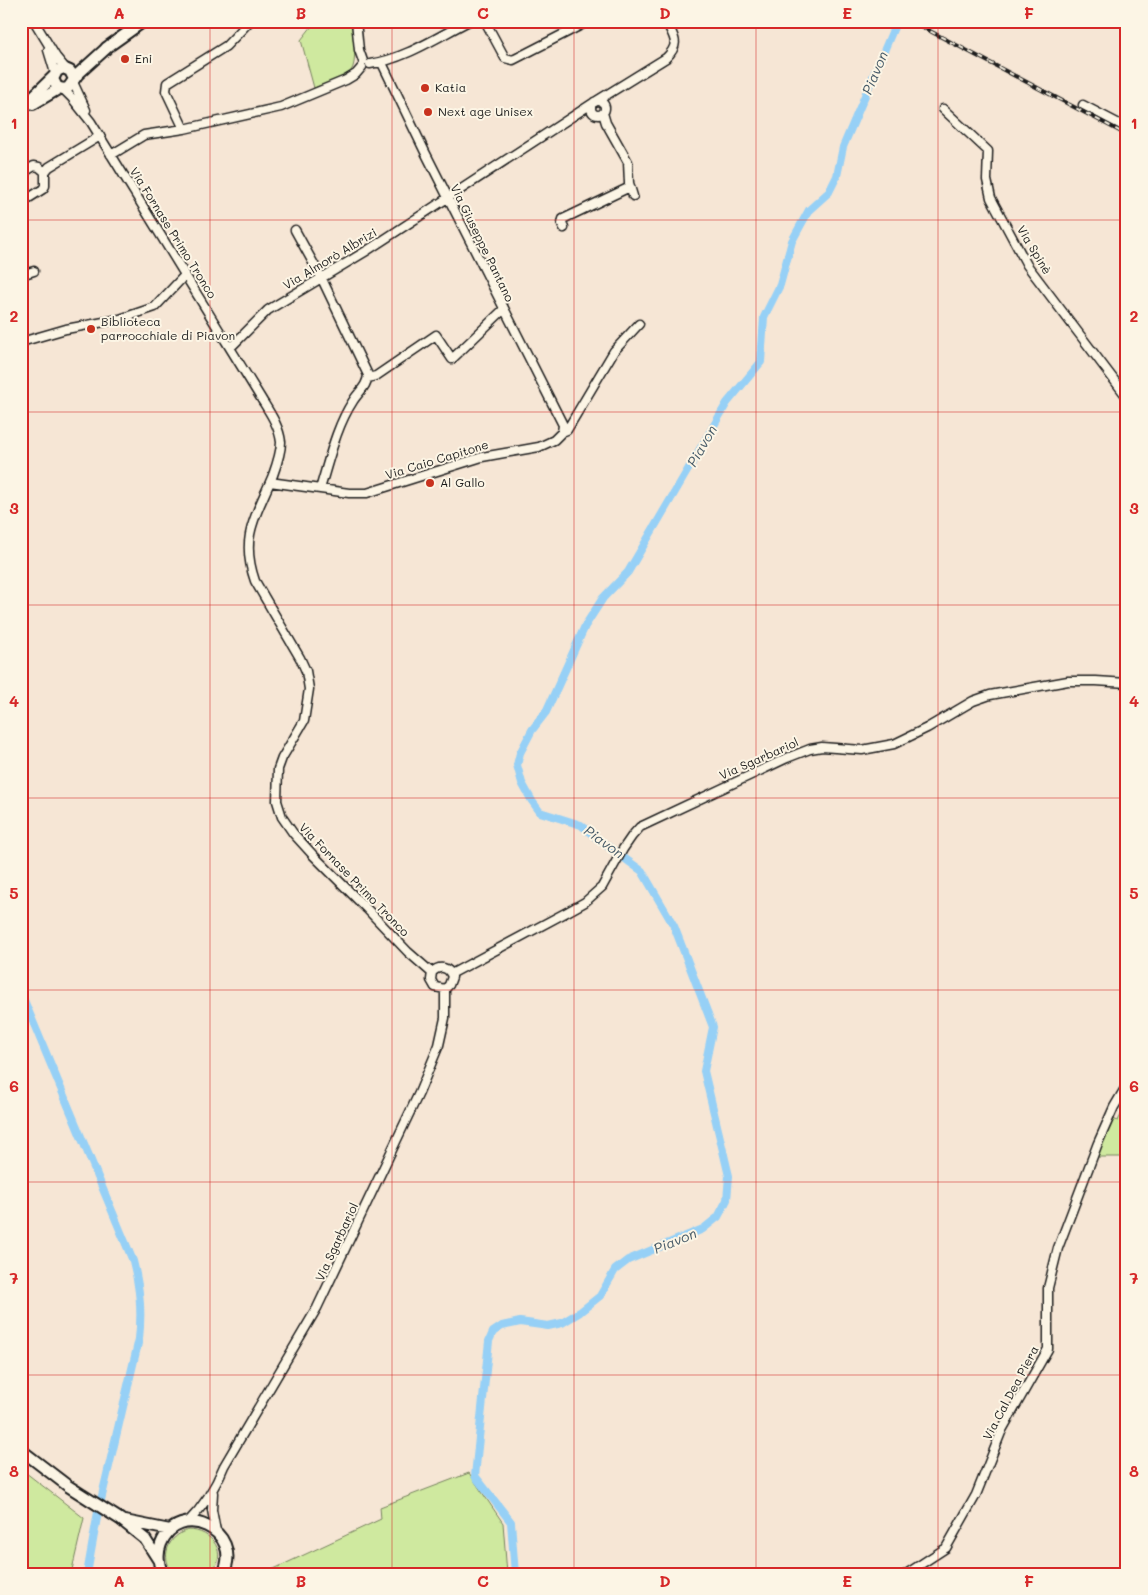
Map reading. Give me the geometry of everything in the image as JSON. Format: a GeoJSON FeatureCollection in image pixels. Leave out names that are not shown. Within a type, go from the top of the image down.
{"type":"FeatureCollection","features":[{"type":"Feature","properties":{"kind":"main road"},"geometry":{"type":"LineString","coordinates":[[21,109],[60,69],[67,69],[110,45],[144,21]]}},
{"type":"Feature","properties":{"kind":"main road"},"geometry":{"type":"LineString","coordinates":[[21,109],[61,89],[70,87],[110,45]]}},
{"type":"Feature","properties":{"kind":"main road"},"geometry":{"type":"LineString","coordinates":[[67,69],[72,73],[74,81]]}},
{"type":"Feature","properties":{"kind":"main road"},"geometry":{"type":"LineString","coordinates":[[54,75],[54,82],[61,89]]}},
{"type":"Feature","properties":{"kind":"main road"},"geometry":{"type":"LineString","coordinates":[[21,1450],[68,1486],[120,1519],[146,1539],[163,1574]]}},
{"type":"Feature","properties":{"kind":"main road"},"geometry":{"type":"LineString","coordinates":[[120,1519],[170,1530]]}},
{"type":"Feature","properties":{"kind":"main road"},"geometry":{"type":"LineString","coordinates":[[158,1561],[161,1544],[170,1530],[188,1522],[203,1524],[216,1531],[223,1539],[227,1558],[225,1572]]}},
{"type":"Feature","properties":{"kind":"street"},"geometry":{"type":"LineString","coordinates":[[34,21],[43,37],[67,69]]}},
{"type":"Feature","properties":{"kind":"street"},"geometry":{"type":"LineString","coordinates":[[184,129],[166,91],[167,83],[226,46],[250,21]]}},
{"type":"Feature","properties":{"kind":"street"},"geometry":{"type":"LineString","coordinates":[[356,21],[359,50],[365,64]]}},
{"type":"Feature","properties":{"kind":"street"},"geometry":{"type":"LineString","coordinates":[[112,154],[144,135],[184,129],[282,107],[346,80],[356,74],[365,64],[382,62],[403,55],[469,21]]}},
{"type":"Feature","properties":{"kind":"street"},"geometry":{"type":"LineString","coordinates":[[485,21],[505,58],[513,60],[589,21]]}},
{"type":"Feature","properties":{"kind":"street","name":"Via Almorò Albrizi"},"geometry":{"type":"LineString","coordinates":[[230,347],[268,310],[368,250],[594,102],[666,58],[674,50],[676,40],[666,21]]}},
{"type":"Feature","properties":{"kind":"street"},"geometry":{"type":"LineString","coordinates":[[43,37],[51,59],[54,75]]}},
{"type":"Feature","properties":{"kind":"street","name":"Via Giuseppe Pantano"},"geometry":{"type":"LineString","coordinates":[[382,62],[389,80],[503,310],[563,425],[562,432]]}},
{"type":"Feature","properties":{"kind":"street","name":"Via Fornase Primo Tronco"},"geometry":{"type":"LineString","coordinates":[[74,81],[91,122]]}},
{"type":"Feature","properties":{"kind":"street","name":"Via Fornase Primo Tronco"},"geometry":{"type":"LineString","coordinates":[[61,89],[72,98],[91,122],[112,154],[275,420],[279,433],[280,452],[270,482],[254,515],[250,533],[250,567],[255,581],[300,658],[306,671],[309,689],[304,721],[282,758],[278,769],[277,800],[282,817],[293,833],[313,855],[432,974]]}},
{"type":"Feature","properties":{"kind":"street"},"geometry":{"type":"LineString","coordinates":[[577,114],[583,112],[597,114],[605,108],[603,104],[605,97],[609,93]]}},
{"type":"Feature","properties":{"kind":"street"},"geometry":{"type":"LineString","coordinates":[[603,104],[600,101],[594,102],[590,109],[606,123],[628,162],[630,187],[633,196]]}},
{"type":"Feature","properties":{"kind":"street"},"geometry":{"type":"LineString","coordinates":[[1083,105],[1127,128]]}},
{"type":"Feature","properties":{"kind":"street","name":"Via Spinè"},"geometry":{"type":"LineString","coordinates":[[943,109],[988,151],[987,180],[991,198],[1026,265],[1127,397]]}},
{"type":"Feature","properties":{"kind":"street"},"geometry":{"type":"LineString","coordinates":[[21,203],[43,189],[45,186],[45,172],[49,167],[100,136]]}},
{"type":"Feature","properties":{"kind":"street"},"geometry":{"type":"LineString","coordinates":[[21,174],[34,166],[39,167],[45,172]]}},
{"type":"Feature","properties":{"kind":"street"},"geometry":{"type":"LineString","coordinates":[[564,228],[562,224],[563,219],[630,187]]}},
{"type":"Feature","properties":{"kind":"street"},"geometry":{"type":"LineString","coordinates":[[295,230],[321,277],[367,371],[368,378],[365,387],[354,398],[341,422],[320,489]]}},
{"type":"Feature","properties":{"kind":"street"},"geometry":{"type":"LineString","coordinates":[[21,275],[34,271]]}},
{"type":"Feature","properties":{"kind":"street"},"geometry":{"type":"LineString","coordinates":[[21,342],[66,329],[120,320],[155,307],[185,275]]}},
{"type":"Feature","properties":{"kind":"street"},"geometry":{"type":"LineString","coordinates":[[368,378],[376,376],[436,335],[452,359],[503,310]]}},
{"type":"Feature","properties":{"kind":"street","name":"Via Caio Capitone"},"geometry":{"type":"LineString","coordinates":[[270,482],[349,493],[366,493],[378,491],[482,456],[538,447],[554,440],[568,428],[614,350],[640,324]]}},
{"type":"Feature","properties":{"kind":"street","name":"Via Sgarbariol"},"geometry":{"type":"LineString","coordinates":[[451,974],[584,902],[602,887],[623,849],[640,827],[810,749],[822,747],[862,750],[894,744],[927,728],[973,701],[990,695],[1068,681],[1127,683]]}},
{"type":"Feature","properties":{"kind":"street","name":"Via Sgarbariol"},"geometry":{"type":"LineString","coordinates":[[432,974],[435,970],[442,968],[451,974]]}},
{"type":"Feature","properties":{"kind":"street"},"geometry":{"type":"LineString","coordinates":[[432,974],[431,980],[435,987],[445,988]]}},
{"type":"Feature","properties":{"kind":"street","name":"Via Sgarbariol"},"geometry":{"type":"LineString","coordinates":[[188,1522],[201,1510],[213,1491],[224,1466],[333,1277],[419,1093],[439,1045],[445,1018],[445,988],[451,982],[451,974]]}},
{"type":"Feature","properties":{"kind":"street","name":"Via Cal Dea Piera"},"geometry":{"type":"LineString","coordinates":[[906,1574],[946,1548],[976,1495],[1002,1430],[1048,1349],[1048,1288],[1058,1248],[1098,1143],[1114,1107],[1127,1085]]}},
{"type":"Feature","properties":{"kind":"street","name":"Via Sgarbariol"},"geometry":{"type":"LineString","coordinates":[[213,1491],[212,1510],[216,1531]]}},
{"type":"Feature","properties":{"kind":"green space"},"geometry":{"type":"Polygon","coordinates":[[[316,21],[351,21],[355,55],[353,68],[347,75],[314,88],[301,40],[316,21]]]}},
{"type":"Feature","properties":{"kind":"green space"},"geometry":{"type":"Polygon","coordinates":[[[1127,1102],[1127,1157],[1097,1157],[1113,1119],[1118,1121],[1127,1102]]]}},
{"type":"Feature","properties":{"kind":"green space"},"geometry":{"type":"Polygon","coordinates":[[[21,1469],[84,1518],[71,1574],[21,1574],[21,1469]]]}},
{"type":"Feature","properties":{"kind":"green space"},"geometry":{"type":"Polygon","coordinates":[[[469,1473],[503,1523],[507,1574],[263,1574],[381,1519],[380,1507],[469,1473]]]}},
{"type":"Feature","properties":{"kind":"green space"},"geometry":{"type":"Polygon","coordinates":[[[188,1530],[204,1534],[211,1539],[218,1551],[216,1566],[210,1574],[174,1574],[169,1567],[167,1554],[171,1542],[175,1537],[188,1530]]]}},
{"type":"Feature","properties":{"kind":"waterway","name":"Piavon"},"geometry":{"type":"LineString","coordinates":[[515,1574],[511,1522],[475,1476],[489,1341],[493,1332],[502,1326],[520,1322],[548,1326],[562,1323],[580,1312],[600,1296],[615,1270],[628,1260],[703,1229],[718,1217],[727,1200],[729,1176],[704,1071],[713,1027],[674,926],[642,871],[581,825],[540,812],[522,783],[517,765],[520,753],[532,730],[546,712],[585,626],[603,598],[628,572],[727,403],[761,362],[764,317],[780,285],[792,241],[809,210],[829,192],[837,176],[843,147],[895,25]]}},
{"type":"Feature","properties":{"kind":"waterway"},"geometry":{"type":"LineString","coordinates":[[21,993],[133,1261],[140,1300],[139,1339],[101,1500]]}},
{"type":"Feature","properties":{"kind":"waterway"},"geometry":{"type":"LineString","coordinates":[[87,1574],[98,1512]]}},
{"type":"Feature","properties":{"kind":"railway"},"geometry":{"type":"LineString","coordinates":[[911,21],[1127,135]]}},
{"type":"Feature","properties":{"kind":"place","name":"Eni"},"geometry":{"type":"Point","coordinates":[125,59]}},
{"type":"Feature","properties":{"kind":"place","name":"Katia"},"geometry":{"type":"Point","coordinates":[425,88]}},
{"type":"Feature","properties":{"kind":"place","name":"Next age Unisex"},"geometry":{"type":"Point","coordinates":[428,112]}},
{"type":"Feature","properties":{"kind":"place","name":"Biblioteca parrocchiale di Piavon"},"geometry":{"type":"Point","coordinates":[91,329]}},
{"type":"Feature","properties":{"kind":"place","name":"Al Gallo"},"geometry":{"type":"Point","coordinates":[430,483]}}]}
